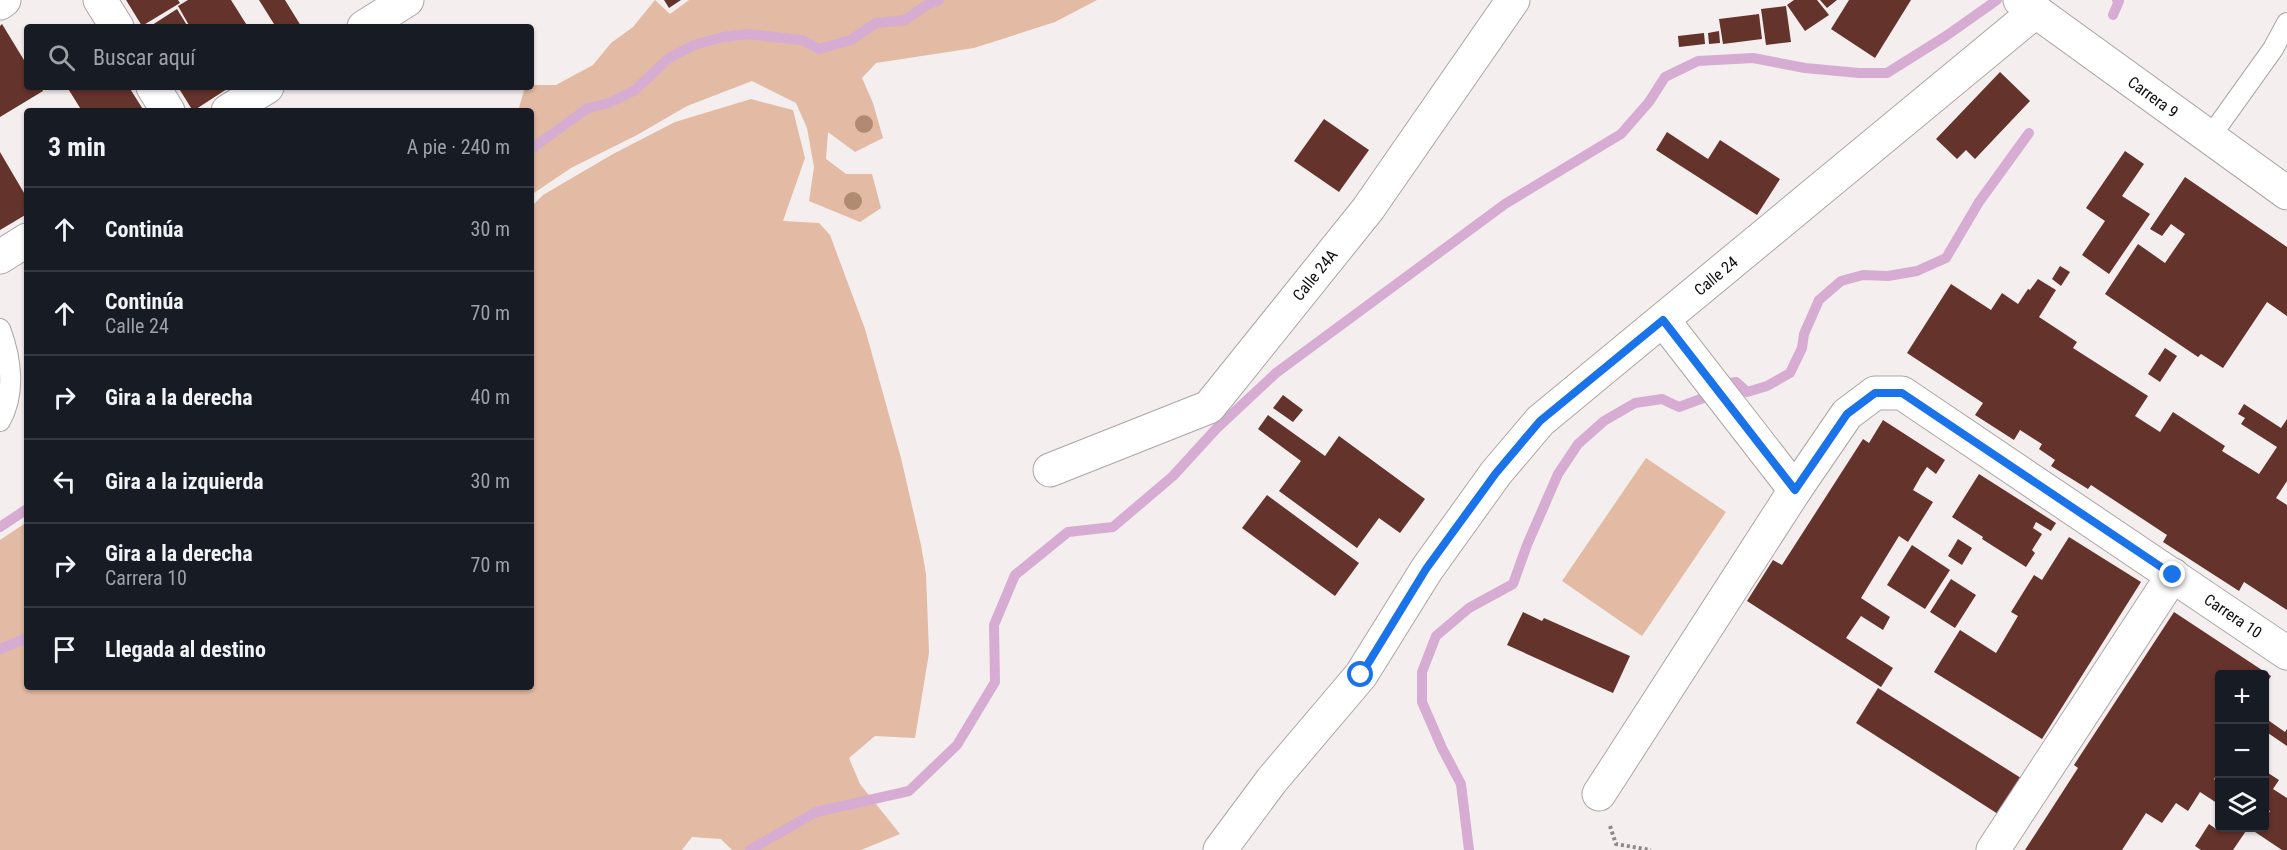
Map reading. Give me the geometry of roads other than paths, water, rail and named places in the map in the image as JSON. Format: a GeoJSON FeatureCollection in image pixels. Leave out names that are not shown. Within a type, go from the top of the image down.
{"type":"FeatureCollection","features":[{"type":"Feature","properties":{"kind":"main road"},"geometry":{"type":"LineString","coordinates":[[0,3],[4,0]]}},
{"type":"Feature","properties":{"kind":"main road"},"geometry":{"type":"LineString","coordinates":[[100,0],[115,24]]}},
{"type":"Feature","properties":{"kind":"main road"},"geometry":{"type":"LineString","coordinates":[[369,24],[407,0]]}},
{"type":"Feature","properties":{"kind":"main road","name":"Calle 24A"},"geometry":{"type":"LineString","coordinates":[[1050,470],[1209,407],[1368,209],[1513,0]]}},
{"type":"Feature","properties":{"kind":"main road","name":"Carrera 9"},"geometry":{"type":"LineString","coordinates":[[2028,6],[2287,193]]}},
{"type":"Feature","properties":{"kind":"main road","name":"Calle 24"},"geometry":{"type":"LineString","coordinates":[[1220,850],[1272,780],[1361,675],[1426,569],[1496,473],[1540,421],[1663,320],[2028,6]]}},
{"type":"Feature","properties":{"kind":"main road"},"geometry":{"type":"LineString","coordinates":[[155,90],[166,108]]}},
{"type":"Feature","properties":{"kind":"main road"},"geometry":{"type":"LineString","coordinates":[[233,108],[262,90]]}},
{"type":"Feature","properties":{"kind":"main road"},"geometry":{"type":"LineString","coordinates":[[0,257],[24,242]]}},
{"type":"Feature","properties":{"kind":"main road"},"geometry":{"type":"LineString","coordinates":[[1599,794],[1795,490],[1663,320]]}},
{"type":"Feature","properties":{"kind":"main road","name":"Carrera 10"},"geometry":{"type":"LineString","coordinates":[[1795,490],[1847,414],[1875,393],[1902,393],[2287,653]]}},
{"type":"Feature","properties":{"kind":"main road"},"geometry":{"type":"LineString","coordinates":[[1993,850],[2173,575]]}},
{"type":"Feature","properties":{"kind":"lane"},"geometry":{"type":"LineString","coordinates":[[2210,137],[2266,59],[2287,23]]}},
{"type":"Feature","properties":{"kind":"lane"},"geometry":{"type":"LineString","coordinates":[[0,329],[9,359],[10,387],[0,421]]}},
{"type":"Feature","properties":{"kind":"waterway"},"geometry":{"type":"LineString","coordinates":[[534,147],[588,108],[609,103],[635,90],[669,58],[694,45],[723,37],[747,34],[802,40],[819,49],[851,40],[876,23],[905,20],[925,6],[939,0]]}},
{"type":"Feature","properties":{"kind":"waterway"},"geometry":{"type":"LineString","coordinates":[[750,850],[816,812],[909,791],[957,745],[995,682],[994,625],[1015,575],[1068,532],[1113,527],[1173,476],[1216,429],[1276,373],[1505,204],[1621,134],[1649,102],[1665,77],[1698,61],[1753,58],[1805,68],[1887,73],[1997,0]]}},
{"type":"Feature","properties":{"kind":"waterway"},"geometry":{"type":"LineString","coordinates":[[2113,15],[2119,1],[2117,0]]}},
{"type":"Feature","properties":{"kind":"waterway"},"geometry":{"type":"LineString","coordinates":[[1469,850],[1461,784],[1422,702],[1422,672],[1436,636],[1469,608],[1513,584],[1527,545],[1558,474],[1578,444],[1604,421],[1635,403],[1662,399],[1679,407],[1706,397],[1722,384],[1736,382],[1747,392],[1767,386],[1790,373],[1802,348],[1804,334],[1819,300],[1841,281],[1863,275],[1888,276],[1917,271],[1946,258],[1979,202],[2029,133]]}},
{"type":"Feature","properties":{"kind":"waterway"},"geometry":{"type":"LineString","coordinates":[[0,527],[24,511]]}},
{"type":"Feature","properties":{"kind":"waterway"},"geometry":{"type":"LineString","coordinates":[[0,649],[24,639]]}}]}
